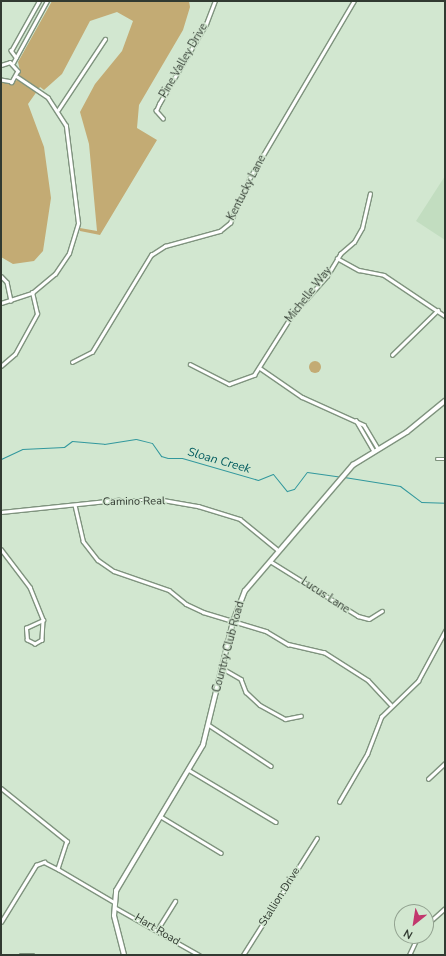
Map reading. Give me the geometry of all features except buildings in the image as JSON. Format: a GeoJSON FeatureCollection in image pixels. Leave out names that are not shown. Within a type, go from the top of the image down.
{"type":"FeatureCollection","features":[{"type":"Feature","properties":{"kind":"main road","name":"Country Club Road"},"geometry":{"type":"LineString","coordinates":[[124,955],[114,902],[126,870],[189,770],[209,725],[233,622],[245,591],[278,550],[348,471],[373,450],[408,432],[445,401]]}},
{"type":"Feature","properties":{"kind":"street"},"geometry":{"type":"LineString","coordinates":[[16,58],[11,51],[39,1]]}},
{"type":"Feature","properties":{"kind":"street"},"geometry":{"type":"LineString","coordinates":[[1,303],[32,293],[61,266],[77,229],[70,138],[58,110],[44,94],[17,77],[13,63],[48,1]]}},
{"type":"Feature","properties":{"kind":"street","name":"Pine Valley Drive"},"geometry":{"type":"LineString","coordinates":[[163,119],[156,111],[159,104],[206,24],[215,1]]}},
{"type":"Feature","properties":{"kind":"street","name":"Kentucky Lane"},"geometry":{"type":"LineString","coordinates":[[72,362],[92,352],[151,255],[165,246],[214,233],[227,226],[249,179],[354,1]]}},
{"type":"Feature","properties":{"kind":"street"},"geometry":{"type":"LineString","coordinates":[[58,110],[105,39]]}},
{"type":"Feature","properties":{"kind":"street"},"geometry":{"type":"LineString","coordinates":[[1,64],[13,63]]}},
{"type":"Feature","properties":{"kind":"street"},"geometry":{"type":"LineString","coordinates":[[1,80],[9,83],[17,77]]}},
{"type":"Feature","properties":{"kind":"street","name":"Michelle Way"},"geometry":{"type":"LineString","coordinates":[[190,364],[229,384],[242,382],[260,368],[292,315],[327,276],[337,258],[362,228],[370,194]]}},
{"type":"Feature","properties":{"kind":"street"},"geometry":{"type":"LineString","coordinates":[[337,258],[359,270],[384,275],[445,316]]}},
{"type":"Feature","properties":{"kind":"street"},"geometry":{"type":"LineString","coordinates":[[1,276],[7,282],[11,301]]}},
{"type":"Feature","properties":{"kind":"street"},"geometry":{"type":"LineString","coordinates":[[1,366],[15,354],[37,314],[32,293]]}},
{"type":"Feature","properties":{"kind":"street"},"geometry":{"type":"LineString","coordinates":[[392,355],[438,310]]}},
{"type":"Feature","properties":{"kind":"street"},"geometry":{"type":"LineString","coordinates":[[260,368],[302,397],[356,420],[370,433],[378,448]]}},
{"type":"Feature","properties":{"kind":"street"},"geometry":{"type":"LineString","coordinates":[[356,420],[373,450]]}},
{"type":"Feature","properties":{"kind":"street"},"geometry":{"type":"LineString","coordinates":[[438,459],[445,459]]}},
{"type":"Feature","properties":{"kind":"street","name":"Camino Real"},"geometry":{"type":"LineString","coordinates":[[1,512],[141,500],[198,506],[240,519],[278,550]]}},
{"type":"Feature","properties":{"kind":"street"},"geometry":{"type":"LineString","coordinates":[[75,505],[83,541],[104,565],[127,578],[169,590],[190,607],[233,622],[266,631],[288,644],[324,652],[368,680],[390,704]]}},
{"type":"Feature","properties":{"kind":"street"},"geometry":{"type":"LineString","coordinates":[[1,549],[30,589],[43,620],[42,640],[37,644],[27,640],[26,628],[43,620]]}},
{"type":"Feature","properties":{"kind":"street","name":"Lucus Lane"},"geometry":{"type":"LineString","coordinates":[[270,561],[358,616],[369,619],[382,611]]}},
{"type":"Feature","properties":{"kind":"street"},"geometry":{"type":"LineString","coordinates":[[339,802],[367,754],[381,717],[390,704],[418,681],[445,631]]}},
{"type":"Feature","properties":{"kind":"street"},"geometry":{"type":"LineString","coordinates":[[222,668],[241,679],[246,692],[260,705],[285,719],[301,716]]}},
{"type":"Feature","properties":{"kind":"street"},"geometry":{"type":"LineString","coordinates":[[209,725],[271,766]]}},
{"type":"Feature","properties":{"kind":"street"},"geometry":{"type":"LineString","coordinates":[[428,779],[445,763]]}},
{"type":"Feature","properties":{"kind":"street"},"geometry":{"type":"LineString","coordinates":[[189,770],[276,822]]}},
{"type":"Feature","properties":{"kind":"street"},"geometry":{"type":"LineString","coordinates":[[1,788],[67,841],[67,848],[57,864],[60,870]]}},
{"type":"Feature","properties":{"kind":"street"},"geometry":{"type":"LineString","coordinates":[[160,816],[221,854]]}},
{"type":"Feature","properties":{"kind":"street","name":"Stallion Drive"},"geometry":{"type":"LineString","coordinates":[[243,955],[317,838]]}},
{"type":"Feature","properties":{"kind":"street"},"geometry":{"type":"LineString","coordinates":[[1,922],[36,865],[44,862],[114,902]]}},
{"type":"Feature","properties":{"kind":"street"},"geometry":{"type":"LineString","coordinates":[[157,930],[175,901]]}},
{"type":"Feature","properties":{"kind":"street","name":"Hart Road"},"geometry":{"type":"LineString","coordinates":[[114,907],[199,955]]}},
{"type":"Feature","properties":{"kind":"street"},"geometry":{"type":"LineString","coordinates":[[434,918],[445,908]]}},
{"type":"Feature","properties":{"kind":"street"},"geometry":{"type":"LineString","coordinates":[[409,955],[414,944]]}},
{"type":"Feature","properties":{"kind":"street"},"geometry":{"type":"LineString","coordinates":[[21,955],[33,955]]}},
{"type":"Feature","properties":{"kind":"shaded area"},"geometry":{"type":"Polygon","coordinates":[[[52,1],[189,1],[190,7],[183,30],[139,105],[137,128],[157,140],[100,235],[80,231],[80,228],[97,231],[89,144],[80,112],[95,84],[122,51],[133,21],[117,12],[90,21],[62,74],[44,90],[40,87],[28,104],[44,147],[51,198],[43,251],[34,261],[13,264],[1,257],[1,82],[9,84],[17,80],[20,71],[18,62],[52,1]]]}},
{"type":"Feature","properties":{"kind":"shaded area"},"geometry":{"type":"Polygon","coordinates":[[[445,176],[445,240],[416,221],[445,176]]]}},
{"type":"Feature","properties":{"kind":"shaded area"},"geometry":{"type":"Polygon","coordinates":[[[313,361],[317,361],[321,367],[317,373],[313,373],[309,369],[309,365],[313,361]]]}},
{"type":"Feature","properties":{"kind":"waterway","name":"Sloan Creek"},"geometry":{"type":"LineString","coordinates":[[1,459],[22,449],[64,447],[72,441],[104,444],[136,439],[152,443],[161,456],[168,458],[182,458],[258,480],[273,474],[287,491],[294,489],[307,472],[341,477]]}},
{"type":"Feature","properties":{"kind":"waterway","name":"Sloan Creek"},"geometry":{"type":"LineString","coordinates":[[344,477],[400,486],[421,502],[445,503]]}}]}
